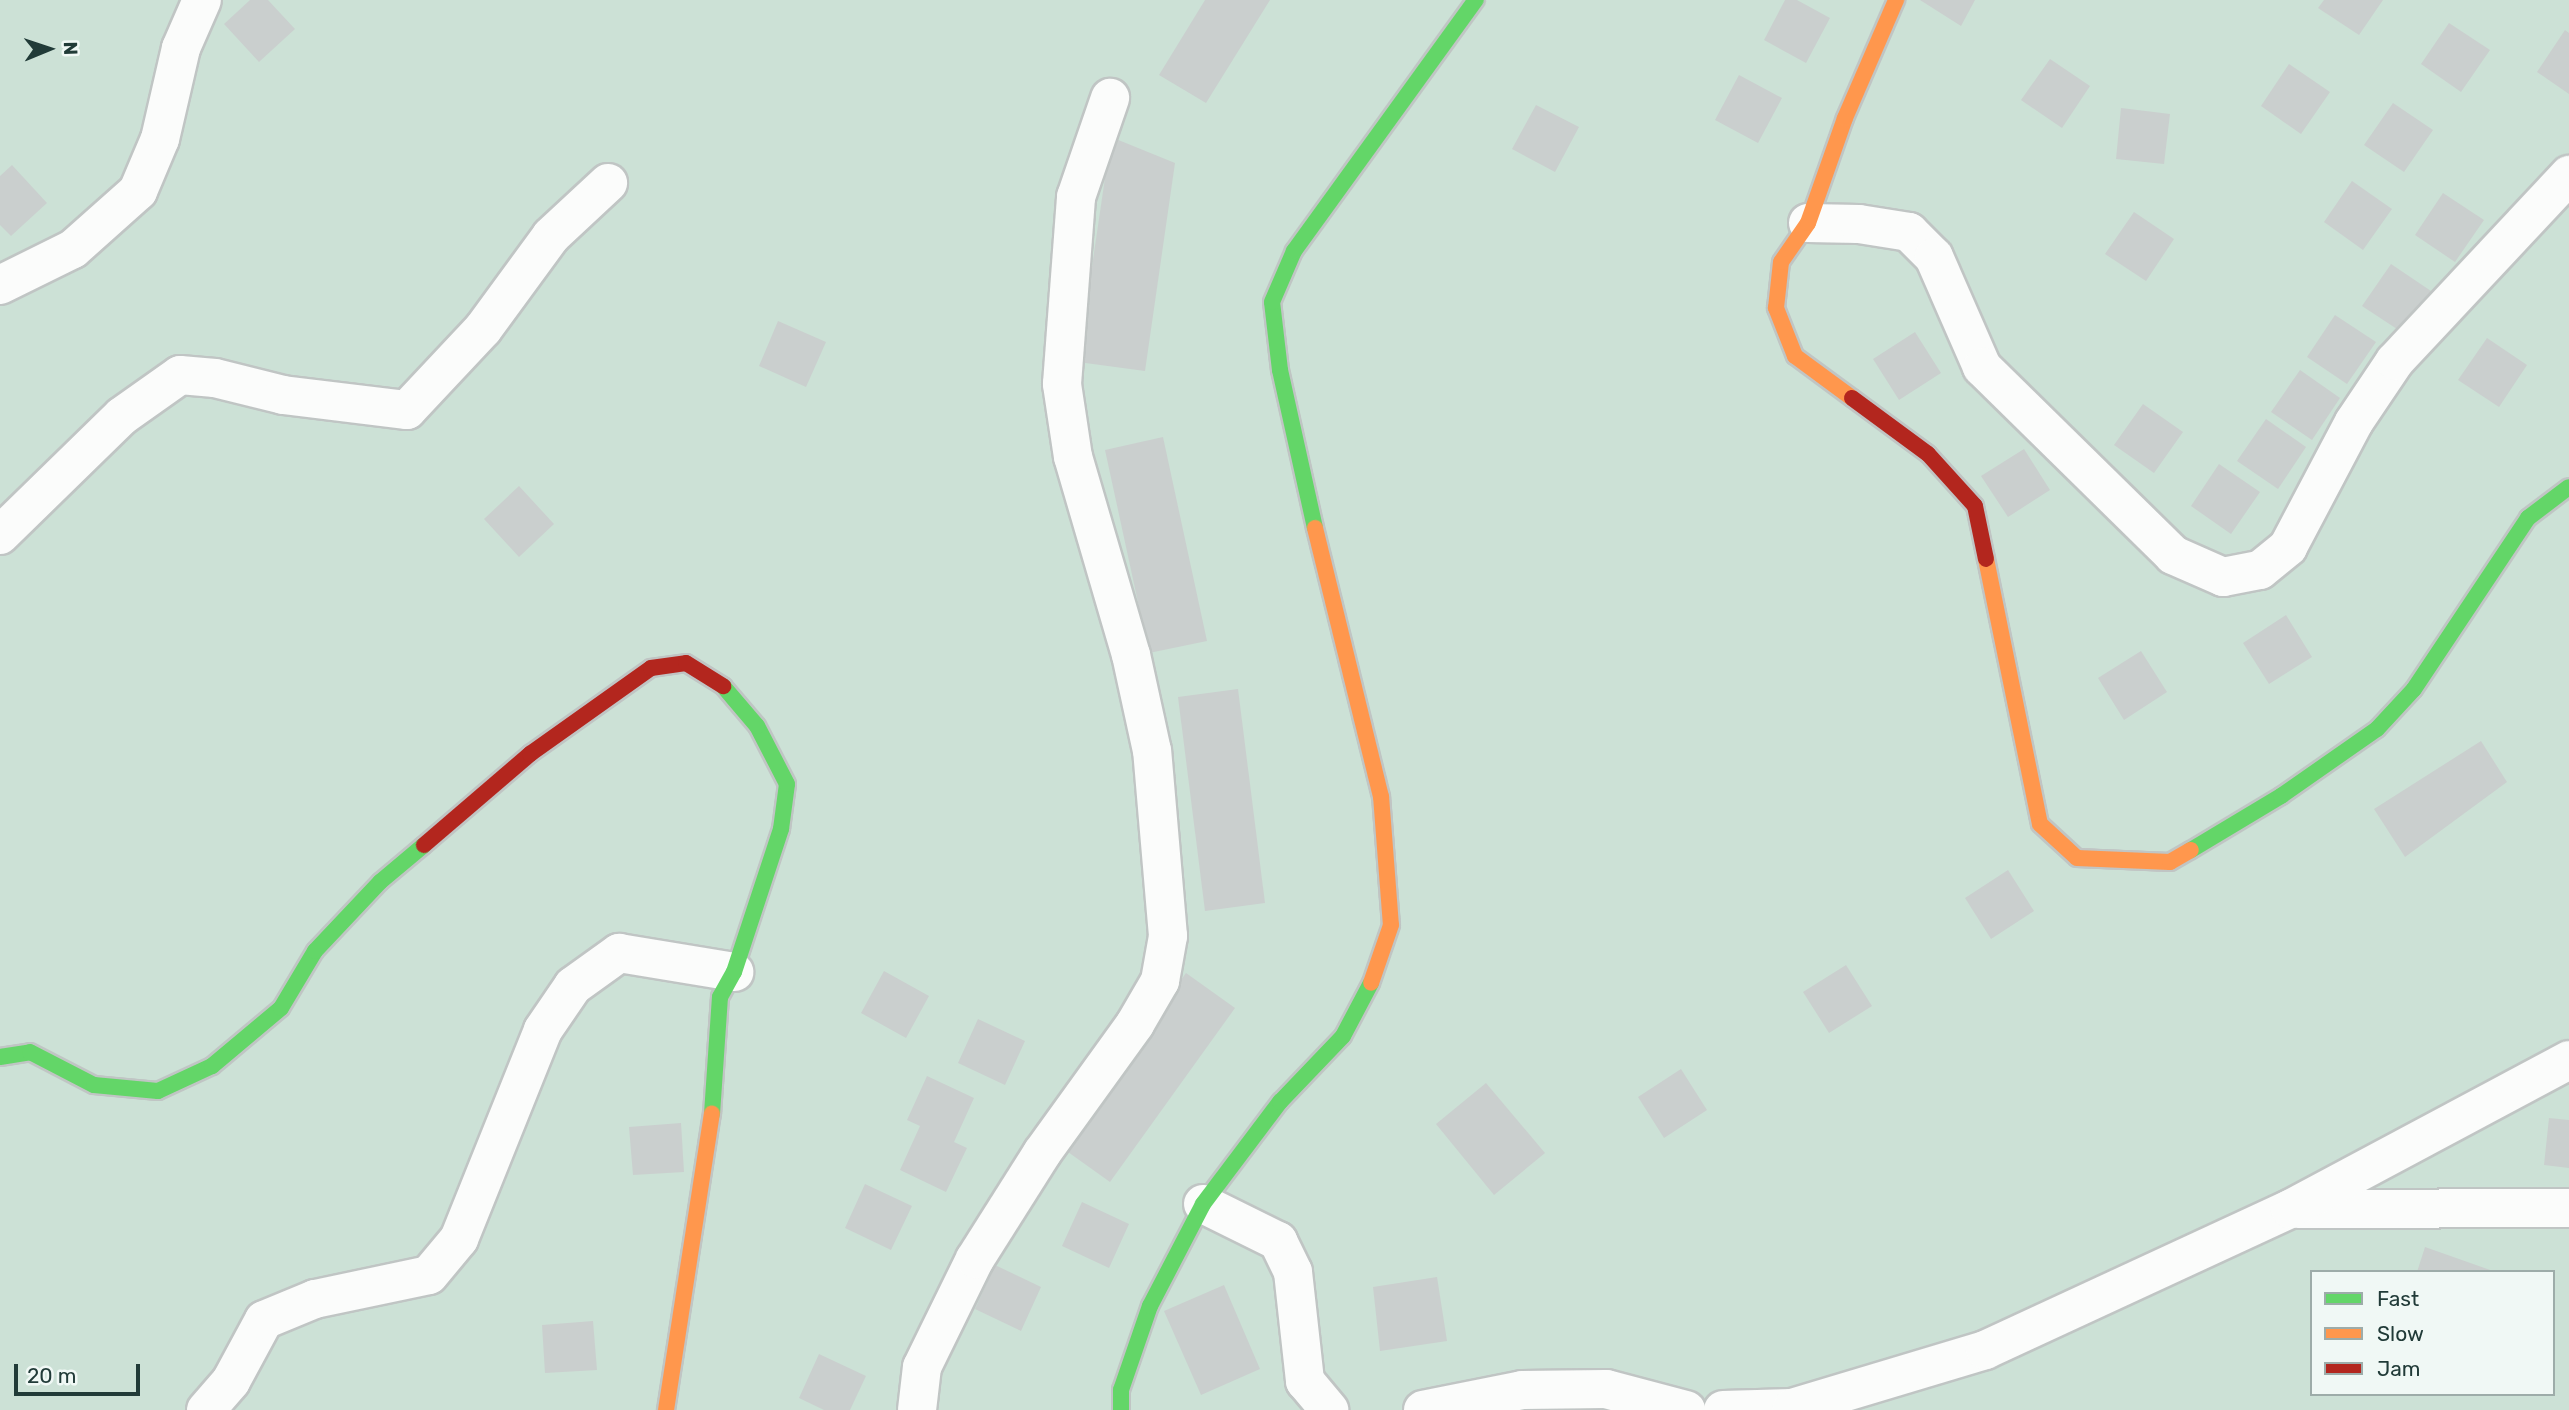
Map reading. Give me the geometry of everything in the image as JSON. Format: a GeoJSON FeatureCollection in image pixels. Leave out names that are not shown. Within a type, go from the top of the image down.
{"type":"FeatureCollection","features":[{"type":"Feature","properties":{"kind":"street"},"geometry":{"type":"LineString","coordinates":[[0,285],[73,248],[138,191],[160,139],[181,48],[202,0]]}},
{"type":"Feature","properties":{"kind":"street"},"geometry":{"type":"LineString","coordinates":[[1121,1410],[1121,1390],[1150,1306],[1203,1204],[1280,1102],[1343,1037],[1378,970],[1391,925],[1381,796],[1305,488],[1280,370],[1272,302],[1294,251],[1476,0]]}},
{"type":"Feature","properties":{"kind":"street"},"geometry":{"type":"LineString","coordinates":[[1896,0],[1845,118],[1808,223],[1782,262],[1776,309],[1795,356],[1928,454],[1975,506],[2040,824],[2077,858],[2170,862],[2281,796],[2377,729],[2414,689],[2528,518],[2569,487]]}},
{"type":"Feature","properties":{"kind":"street"},"geometry":{"type":"LineString","coordinates":[[917,1410],[922,1367],[975,1259],[1042,1153],[1135,1024],[1160,981],[1168,936],[1152,751],[1132,655],[1073,457],[1062,384],[1076,197],[1110,97]]}},
{"type":"Feature","properties":{"kind":"street"},"geometry":{"type":"LineString","coordinates":[[1808,223],[1859,224],[1909,232],[1934,257],[1982,367],[2173,555],[2223,577],[2260,570],[2288,547],[2354,422],[2395,361],[2569,174]]}},
{"type":"Feature","properties":{"kind":"street"},"geometry":{"type":"LineString","coordinates":[[0,534],[122,416],[180,375],[215,378],[283,395],[407,411],[483,329],[551,236],[608,183]]}},
{"type":"Feature","properties":{"kind":"street"},"geometry":{"type":"LineString","coordinates":[[0,1057],[30,1052],[94,1085],[158,1091],[212,1066],[281,1008],[315,951],[380,881],[499,779],[651,668],[686,663],[724,686],[757,726],[787,784],[781,829],[734,972],[720,996],[709,1151],[666,1410]]}},
{"type":"Feature","properties":{"kind":"street"},"geometry":{"type":"LineString","coordinates":[[206,1410],[231,1381],[264,1320],[315,1299],[429,1275],[459,1239],[543,1030],[573,986],[619,953],[734,972]]}},
{"type":"Feature","properties":{"kind":"street"},"geometry":{"type":"LineString","coordinates":[[1723,1410],[1792,1408],[1985,1350],[2290,1209],[2569,1060]]}},
{"type":"Feature","properties":{"kind":"street"},"geometry":{"type":"LineString","coordinates":[[1203,1204],[1278,1241],[1293,1272],[1305,1381],[1329,1410]]}},
{"type":"Feature","properties":{"kind":"street"},"geometry":{"type":"LineString","coordinates":[[2290,1209],[2569,1208]]}},
{"type":"Feature","properties":{"kind":"street"},"geometry":{"type":"LineString","coordinates":[[1423,1410],[1522,1390],[1606,1390],[1686,1410]]}},
{"type":"Feature","properties":{"kind":"green space"},"geometry":{"type":"Polygon","coordinates":[[[0,0],[2569,0],[2569,1410],[0,1410],[0,0]]]}},
{"type":"Feature","properties":{"kind":"building"},"geometry":{"type":"Polygon","coordinates":[[[250,0],[268,0],[295,29],[259,62],[224,24],[250,0]]]}},
{"type":"Feature","properties":{"kind":"building"},"geometry":{"type":"Polygon","coordinates":[[[1205,0],[1270,0],[1206,103],[1159,75],[1205,0]]]}},
{"type":"Feature","properties":{"kind":"building"},"geometry":{"type":"Polygon","coordinates":[[[1785,0],[1797,0],[1830,18],[1806,63],[1764,40],[1785,0]]]}},
{"type":"Feature","properties":{"kind":"building"},"geometry":{"type":"Polygon","coordinates":[[[1920,0],[1975,0],[1961,26],[1920,0]]]}},
{"type":"Feature","properties":{"kind":"building"},"geometry":{"type":"Polygon","coordinates":[[[2324,0],[2383,0],[2359,35],[2318,8],[2324,0]]]}},
{"type":"Feature","properties":{"kind":"building"},"geometry":{"type":"Polygon","coordinates":[[[2449,23],[2490,50],[2461,92],[2421,64],[2449,23]]]}},
{"type":"Feature","properties":{"kind":"building"},"geometry":{"type":"Polygon","coordinates":[[[2565,30],[2569,33],[2569,94],[2537,72],[2565,30]]]}},
{"type":"Feature","properties":{"kind":"building"},"geometry":{"type":"Polygon","coordinates":[[[2050,59],[2090,86],[2062,128],[2021,100],[2050,59]]]}},
{"type":"Feature","properties":{"kind":"building"},"geometry":{"type":"Polygon","coordinates":[[[2289,64],[2330,92],[2301,134],[2261,106],[2289,64]]]}},
{"type":"Feature","properties":{"kind":"building"},"geometry":{"type":"Polygon","coordinates":[[[1739,75],[1782,98],[1758,143],[1715,120],[1739,75]]]}},
{"type":"Feature","properties":{"kind":"building"},"geometry":{"type":"Polygon","coordinates":[[[2393,103],[2433,130],[2404,172],[2364,145],[2393,103]]]}},
{"type":"Feature","properties":{"kind":"building"},"geometry":{"type":"Polygon","coordinates":[[[1536,105],[1579,127],[1555,172],[1512,149],[1536,105]]]}},
{"type":"Feature","properties":{"kind":"building"},"geometry":{"type":"Polygon","coordinates":[[[2121,108],[2170,114],[2164,164],[2116,159],[2121,108]]]}},
{"type":"Feature","properties":{"kind":"building"},"geometry":{"type":"Polygon","coordinates":[[[1111,137],[1175,163],[1145,371],[1078,362],[1111,137]]]}},
{"type":"Feature","properties":{"kind":"building"},"geometry":{"type":"Polygon","coordinates":[[[12,165],[47,203],[11,236],[0,225],[0,176],[12,165]]]}},
{"type":"Feature","properties":{"kind":"building"},"geometry":{"type":"Polygon","coordinates":[[[2352,181],[2392,209],[2363,250],[2324,222],[2352,181]]]}},
{"type":"Feature","properties":{"kind":"building"},"geometry":{"type":"Polygon","coordinates":[[[2443,193],[2484,220],[2455,262],[2415,235],[2443,193]]]}},
{"type":"Feature","properties":{"kind":"building"},"geometry":{"type":"Polygon","coordinates":[[[2134,212],[2174,239],[2146,281],[2105,254],[2134,212]]]}},
{"type":"Feature","properties":{"kind":"building"},"geometry":{"type":"Polygon","coordinates":[[[2391,264],[2431,291],[2403,333],[2362,306],[2391,264]]]}},
{"type":"Feature","properties":{"kind":"building"},"geometry":{"type":"Polygon","coordinates":[[[2335,315],[2376,342],[2347,384],[2307,357],[2335,315]]]}},
{"type":"Feature","properties":{"kind":"building"},"geometry":{"type":"Polygon","coordinates":[[[778,321],[826,342],[806,387],[759,366],[778,321]]]}},
{"type":"Feature","properties":{"kind":"building"},"geometry":{"type":"Polygon","coordinates":[[[1915,332],[1941,373],[1899,400],[1873,359],[1915,332]]]}},
{"type":"Feature","properties":{"kind":"building"},"geometry":{"type":"Polygon","coordinates":[[[2487,338],[2527,365],[2499,407],[2458,380],[2487,338]]]}},
{"type":"Feature","properties":{"kind":"building"},"geometry":{"type":"Polygon","coordinates":[[[2300,370],[2340,398],[2312,440],[2271,412],[2300,370]]]}},
{"type":"Feature","properties":{"kind":"building"},"geometry":{"type":"Polygon","coordinates":[[[2143,404],[2183,432],[2154,473],[2114,445],[2143,404]]]}},
{"type":"Feature","properties":{"kind":"building"},"geometry":{"type":"Polygon","coordinates":[[[2266,419],[2306,447],[2278,489],[2237,461],[2266,419]]]}},
{"type":"Feature","properties":{"kind":"building"},"geometry":{"type":"Polygon","coordinates":[[[1163,437],[1207,641],[1149,653],[1105,450],[1163,437]]]}},
{"type":"Feature","properties":{"kind":"building"},"geometry":{"type":"Polygon","coordinates":[[[2024,449],[2050,490],[2008,517],[1981,476],[2024,449]]]}},
{"type":"Feature","properties":{"kind":"building"},"geometry":{"type":"Polygon","coordinates":[[[2219,464],[2260,492],[2231,534],[2191,506],[2219,464]]]}},
{"type":"Feature","properties":{"kind":"building"},"geometry":{"type":"Polygon","coordinates":[[[519,486],[554,524],[519,557],[484,519],[519,486]]]}},
{"type":"Feature","properties":{"kind":"building"},"geometry":{"type":"Polygon","coordinates":[[[2286,615],[2312,657],[2269,684],[2243,643],[2286,615]]]}},
{"type":"Feature","properties":{"kind":"building"},"geometry":{"type":"Polygon","coordinates":[[[2141,651],[2167,692],[2124,720],[2098,678],[2141,651]]]}},
{"type":"Feature","properties":{"kind":"building"},"geometry":{"type":"Polygon","coordinates":[[[1238,689],[1265,903],[1205,911],[1178,697],[1238,689]]]}},
{"type":"Feature","properties":{"kind":"building"},"geometry":{"type":"Polygon","coordinates":[[[2481,741],[2507,782],[2405,857],[2374,809],[2481,741]]]}},
{"type":"Feature","properties":{"kind":"building"},"geometry":{"type":"Polygon","coordinates":[[[2008,870],[2034,911],[1991,939],[1965,898],[2008,870]]]}},
{"type":"Feature","properties":{"kind":"building"},"geometry":{"type":"Polygon","coordinates":[[[1846,965],[1872,1006],[1829,1033],[1803,992],[1846,965]]]}},
{"type":"Feature","properties":{"kind":"building"},"geometry":{"type":"Polygon","coordinates":[[[884,971],[929,996],[906,1038],[861,1013],[884,971]]]}},
{"type":"Feature","properties":{"kind":"building"},"geometry":{"type":"Polygon","coordinates":[[[1186,973],[1235,1008],[1110,1182],[1061,1147],[1186,973]]]}},
{"type":"Feature","properties":{"kind":"building"},"geometry":{"type":"Polygon","coordinates":[[[978,1019],[1025,1041],[1005,1085],[958,1063],[978,1019]]]}},
{"type":"Feature","properties":{"kind":"building"},"geometry":{"type":"Polygon","coordinates":[[[1681,1069],[1707,1110],[1664,1138],[1638,1097],[1681,1069]]]}},
{"type":"Feature","properties":{"kind":"building"},"geometry":{"type":"Polygon","coordinates":[[[927,1076],[974,1098],[954,1142],[967,1148],[946,1192],[900,1170],[920,1126],[907,1120],[927,1076]]]}},
{"type":"Feature","properties":{"kind":"building"},"geometry":{"type":"Polygon","coordinates":[[[1486,1083],[1545,1153],[1494,1195],[1436,1124],[1486,1083]]]}},
{"type":"Feature","properties":{"kind":"building"},"geometry":{"type":"Polygon","coordinates":[[[2549,1118],[2569,1120],[2569,1168],[2544,1165],[2549,1118]]]}},
{"type":"Feature","properties":{"kind":"building"},"geometry":{"type":"Polygon","coordinates":[[[681,1123],[684,1172],[633,1175],[629,1127],[681,1123]]]}},
{"type":"Feature","properties":{"kind":"building"},"geometry":{"type":"Polygon","coordinates":[[[865,1184],[912,1206],[891,1250],[845,1228],[865,1184]]]}},
{"type":"Feature","properties":{"kind":"building"},"geometry":{"type":"Polygon","coordinates":[[[1082,1202],[1129,1224],[1109,1268],[1062,1246],[1082,1202]]]}},
{"type":"Feature","properties":{"kind":"building"},"geometry":{"type":"Polygon","coordinates":[[[2425,1247],[2490,1270],[2418,1270],[2425,1247]]]}},
{"type":"Feature","properties":{"kind":"building"},"geometry":{"type":"Polygon","coordinates":[[[995,1265],[1041,1287],[1021,1331],[975,1309],[995,1265]]]}},
{"type":"Feature","properties":{"kind":"building"},"geometry":{"type":"Polygon","coordinates":[[[1437,1277],[1447,1341],[1380,1351],[1373,1287],[1437,1277]]]}},
{"type":"Feature","properties":{"kind":"building"},"geometry":{"type":"Polygon","coordinates":[[[1224,1285],[1260,1369],[1201,1395],[1164,1311],[1224,1285]]]}},
{"type":"Feature","properties":{"kind":"building"},"geometry":{"type":"Polygon","coordinates":[[[593,1321],[597,1370],[545,1373],[542,1325],[593,1321]]]}},
{"type":"Feature","properties":{"kind":"building"},"geometry":{"type":"Polygon","coordinates":[[[819,1354],[866,1376],[850,1410],[824,1410],[799,1398],[819,1354]]]}},
{"type":"Feature","properties":{"kind":"traffic: fast"},"geometry":{"type":"LineString","coordinates":[[1315,528],[1280,370],[1272,302],[1294,251],[1476,0]]}},
{"type":"Feature","properties":{"kind":"traffic: fast"},"geometry":{"type":"LineString","coordinates":[[2191,850],[2281,796],[2377,729],[2414,689],[2528,518],[2569,487]]}},
{"type":"Feature","properties":{"kind":"traffic: fast"},"geometry":{"type":"LineString","coordinates":[[712,1114],[720,997],[734,972],[781,829],[787,784],[757,726],[723,686]]}},
{"type":"Feature","properties":{"kind":"traffic: fast"},"geometry":{"type":"LineString","coordinates":[[0,1057],[30,1052],[94,1085],[158,1091],[212,1066],[281,1008],[315,951],[380,882],[424,845]]}},
{"type":"Feature","properties":{"kind":"traffic: fast"},"geometry":{"type":"LineString","coordinates":[[1121,1410],[1121,1390],[1150,1306],[1203,1204],[1280,1102],[1343,1036],[1371,983]]}},
{"type":"Feature","properties":{"kind":"traffic: slow"},"geometry":{"type":"LineString","coordinates":[[1852,398],[1795,356],[1776,308],[1781,262],[1808,223],[1845,118],[1896,0]]}},
{"type":"Feature","properties":{"kind":"traffic: slow"},"geometry":{"type":"LineString","coordinates":[[1315,528],[1381,796],[1391,925],[1371,983]]}},
{"type":"Feature","properties":{"kind":"traffic: slow"},"geometry":{"type":"LineString","coordinates":[[1986,559],[2040,824],[2077,858],[2170,862],[2191,850]]}},
{"type":"Feature","properties":{"kind":"traffic: slow"},"geometry":{"type":"LineString","coordinates":[[666,1410],[712,1114]]}},
{"type":"Feature","properties":{"kind":"traffic: jam"},"geometry":{"type":"LineString","coordinates":[[1852,398],[1928,454],[1975,506],[1986,559]]}},
{"type":"Feature","properties":{"kind":"traffic: jam"},"geometry":{"type":"LineString","coordinates":[[424,845],[530,754],[651,668],[686,663],[723,686]]}}]}
